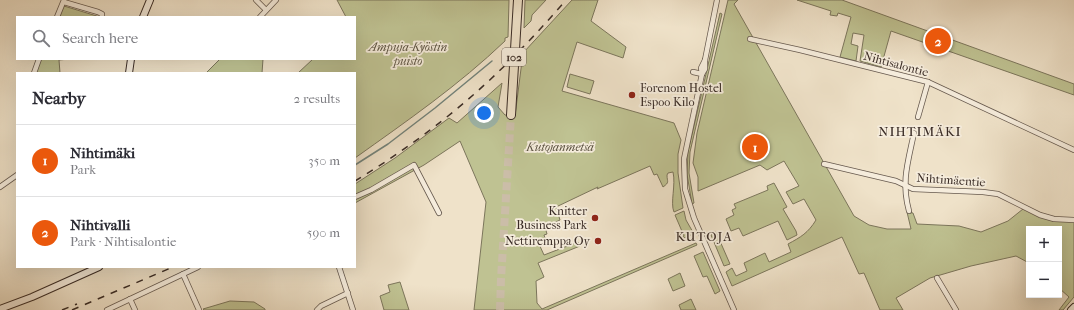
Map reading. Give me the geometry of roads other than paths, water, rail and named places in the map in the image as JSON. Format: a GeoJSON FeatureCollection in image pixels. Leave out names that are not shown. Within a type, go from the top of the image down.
{"type":"FeatureCollection","features":[{"type":"Feature","properties":{"kind":"highway","name":"102"},"geometry":{"type":"LineString","coordinates":[[511,115],[518,0]]}},
{"type":"Feature","properties":{"kind":"main road"},"geometry":{"type":"LineString","coordinates":[[143,16],[150,0]]}},
{"type":"Feature","properties":{"kind":"main road"},"geometry":{"type":"LineString","coordinates":[[129,72],[132,60]]}},
{"type":"Feature","properties":{"kind":"main road"},"geometry":{"type":"LineString","coordinates":[[0,308],[32,297],[97,268]]}},
{"type":"Feature","properties":{"kind":"main road"},"geometry":{"type":"LineString","coordinates":[[1071,310],[1074,307]]}},
{"type":"Feature","properties":{"kind":"street"},"geometry":{"type":"LineString","coordinates":[[256,0],[266,10]]}},
{"type":"Feature","properties":{"kind":"street"},"geometry":{"type":"LineString","coordinates":[[261,16],[276,0]]}},
{"type":"Feature","properties":{"kind":"street"},"geometry":{"type":"LineString","coordinates":[[717,0],[705,60],[705,69],[702,74],[684,159],[685,189],[694,218],[734,310]]}},
{"type":"Feature","properties":{"kind":"street"},"geometry":{"type":"LineString","coordinates":[[57,16],[64,1],[98,12],[102,14],[102,16]]}},
{"type":"Feature","properties":{"kind":"street","name":"Nihtisalontie"},"geometry":{"type":"LineString","coordinates":[[750,39],[928,82],[1074,150]]}},
{"type":"Feature","properties":{"kind":"street"},"geometry":{"type":"LineString","coordinates":[[34,72],[39,60]]}},
{"type":"Feature","properties":{"kind":"street"},"geometry":{"type":"LineString","coordinates":[[693,72],[702,74]]}},
{"type":"Feature","properties":{"kind":"street"},"geometry":{"type":"LineString","coordinates":[[918,117],[928,82]]}},
{"type":"Feature","properties":{"kind":"street"},"geometry":{"type":"LineString","coordinates":[[909,211],[904,184],[914,133]]}},
{"type":"Feature","properties":{"kind":"street","name":"Nihtimäentie"},"geometry":{"type":"LineString","coordinates":[[824,164],[896,181],[914,189],[998,194],[1040,215],[1054,219],[1074,220]]}},
{"type":"Feature","properties":{"kind":"street"},"geometry":{"type":"LineString","coordinates":[[356,197],[371,190],[414,165],[440,214]]}},
{"type":"Feature","properties":{"kind":"street"},"geometry":{"type":"LineString","coordinates":[[0,187],[16,176]]}},
{"type":"Feature","properties":{"kind":"street"},"geometry":{"type":"LineString","coordinates":[[107,310],[196,268]]}},
{"type":"Feature","properties":{"kind":"street"},"geometry":{"type":"LineString","coordinates":[[340,268],[353,310]]}},
{"type":"Feature","properties":{"kind":"street"},"geometry":{"type":"LineString","coordinates":[[183,274],[199,310]]}},
{"type":"Feature","properties":{"kind":"street"},"geometry":{"type":"LineString","coordinates":[[937,278],[956,310]]}},
{"type":"Feature","properties":{"kind":"street"},"geometry":{"type":"LineString","coordinates":[[317,310],[321,306],[348,293]]}},
{"type":"Feature","properties":{"kind":"street"},"geometry":{"type":"LineString","coordinates":[[130,299],[135,310]]}},
{"type":"Feature","properties":{"kind":"waterway"},"geometry":{"type":"LineString","coordinates":[[356,164],[388,144],[492,61]]}},
{"type":"Feature","properties":{"kind":"tunnel"},"geometry":{"type":"LineString","coordinates":[[500,310],[511,115]]}},
{"type":"Feature","properties":{"kind":"railway"},"geometry":{"type":"LineString","coordinates":[[356,180],[400,152],[444,120],[485,85],[534,36],[566,0]]}},
{"type":"Feature","properties":{"kind":"railway"},"geometry":{"type":"LineString","coordinates":[[72,310],[171,268]]}},
{"type":"Feature","properties":{"kind":"railway"},"geometry":{"type":"LineString","coordinates":[[62,310],[77,304]]}},
{"type":"Feature","properties":{"kind":"place","name":"Nihtivalli"},"geometry":{"type":"Point","coordinates":[938,41]}},
{"type":"Feature","properties":{"kind":"place","name":"Forenom Hostel Espoo Kilo"},"geometry":{"type":"Point","coordinates":[632,95]}},
{"type":"Feature","properties":{"kind":"place","name":"Nihtimäki"},"geometry":{"type":"Point","coordinates":[755,147]}},
{"type":"Feature","properties":{"kind":"place","name":"Knitter Business Park"},"geometry":{"type":"Point","coordinates":[595,218]}},
{"type":"Feature","properties":{"kind":"place","name":"Nettiremppa Oy"},"geometry":{"type":"Point","coordinates":[598,241]}},
{"type":"Feature","properties":{"kind":"district","name":"NIHTIMÄKI"},"geometry":{"type":"Point","coordinates":[920,131]}},
{"type":"Feature","properties":{"kind":"district","name":"KUTOJA"},"geometry":{"type":"Point","coordinates":[704,236]}},
{"type":"Feature","properties":{"kind":"park label","name":"Ampuja-Kyöstin puisto"},"geometry":{"type":"Point","coordinates":[408,54]}},
{"type":"Feature","properties":{"kind":"park label","name":"Kutojanmetsä"},"geometry":{"type":"Point","coordinates":[560,147]}}]}
